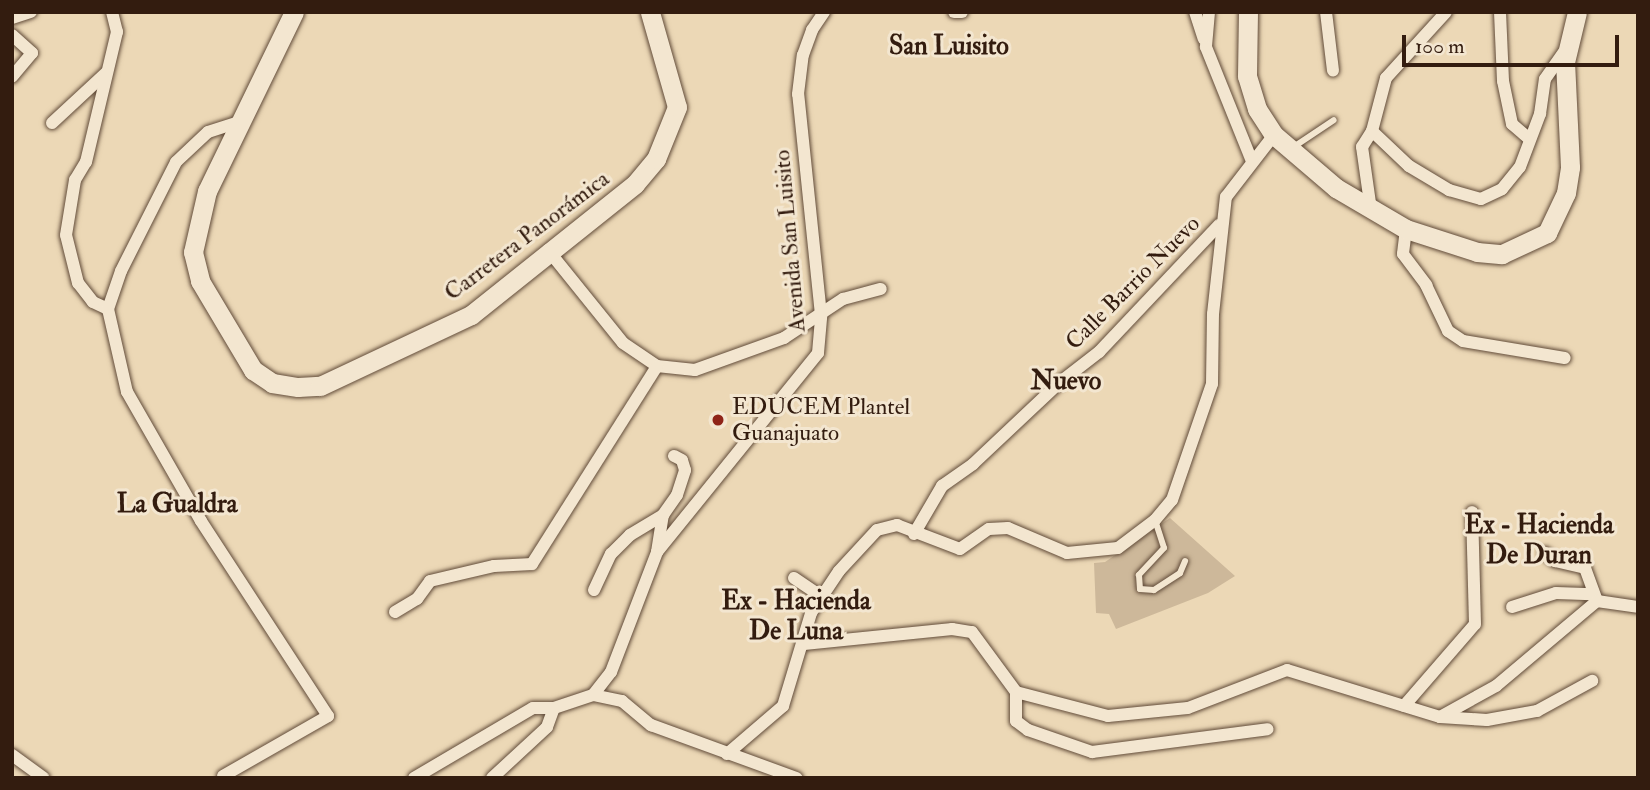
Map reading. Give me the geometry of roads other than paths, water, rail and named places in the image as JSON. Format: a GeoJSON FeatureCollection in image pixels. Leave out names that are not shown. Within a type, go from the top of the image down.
{"type":"FeatureCollection","features":[{"type":"Feature","properties":{"kind":"street"},"geometry":{"type":"LineString","coordinates":[[12,18],[31,12]]}},
{"type":"Feature","properties":{"kind":"street"},"geometry":{"type":"LineString","coordinates":[[108,309],[93,302],[78,283],[66,235],[75,180],[86,162],[117,32],[112,12]]}},
{"type":"Feature","properties":{"kind":"street","name":"Carretera Panorámica"},"geometry":{"type":"LineString","coordinates":[[294,12],[238,122],[203,201],[193,252],[200,281],[253,370],[272,383],[320,386],[471,315],[510,286],[548,250],[635,184],[668,135],[677,107],[650,12]]}},
{"type":"Feature","properties":{"kind":"street","name":"Avenida San Luisito"},"geometry":{"type":"LineString","coordinates":[[593,695],[611,672],[657,552],[818,353],[821,315],[798,94],[803,55],[811,30],[824,12]]}},
{"type":"Feature","properties":{"kind":"street"},"geometry":{"type":"LineString","coordinates":[[954,12],[962,12]]}},
{"type":"Feature","properties":{"kind":"street"},"geometry":{"type":"LineString","coordinates":[[1195,12],[1251,159]]}},
{"type":"Feature","properties":{"kind":"street"},"geometry":{"type":"LineString","coordinates":[[1205,40],[1209,12]]}},
{"type":"Feature","properties":{"kind":"street"},"geometry":{"type":"LineString","coordinates":[[1248,12],[1247,76],[1257,109],[1274,135],[1371,211],[1406,229],[1477,252],[1502,254],[1547,233],[1566,193],[1570,167],[1567,48],[1577,12]]}},
{"type":"Feature","properties":{"kind":"street"},"geometry":{"type":"LineString","coordinates":[[1326,12],[1333,71]]}},
{"type":"Feature","properties":{"kind":"street"},"geometry":{"type":"LineString","coordinates":[[1371,211],[1362,147],[1372,131],[1386,78],[1446,12]]}},
{"type":"Feature","properties":{"kind":"street"},"geometry":{"type":"LineString","coordinates":[[1500,12],[1503,81],[1512,124],[1529,138]]}},
{"type":"Feature","properties":{"kind":"street"},"geometry":{"type":"LineString","coordinates":[[12,35],[32,53],[12,77]]}},
{"type":"Feature","properties":{"kind":"street"},"geometry":{"type":"LineString","coordinates":[[1372,131],[1409,166],[1449,190],[1481,198],[1502,189],[1520,167],[1540,114],[1545,79],[1567,48]]}},
{"type":"Feature","properties":{"kind":"street"},"geometry":{"type":"LineString","coordinates":[[52,122],[107,72]]}},
{"type":"Feature","properties":{"kind":"street"},"geometry":{"type":"LineString","coordinates":[[232,774],[328,716],[201,522],[127,392],[108,309],[121,271],[176,162],[208,132],[238,122]]}},
{"type":"Feature","properties":{"kind":"street","name":"Calle Barrio Nuevo"},"geometry":{"type":"LineString","coordinates":[[914,534],[942,485],[973,464],[1059,383],[1099,352],[1219,225],[1226,197],[1251,159],[1274,135]]}},
{"type":"Feature","properties":{"kind":"street"},"geometry":{"type":"LineString","coordinates":[[727,754],[783,706],[811,613],[821,596],[877,530],[897,525],[960,550],[989,528],[1008,528],[1067,553],[1118,548],[1155,520],[1172,500],[1212,384],[1219,225]]}},
{"type":"Feature","properties":{"kind":"street"},"geometry":{"type":"LineString","coordinates":[[1406,229],[1404,254],[1426,285],[1448,331],[1463,341],[1565,358]]}},
{"type":"Feature","properties":{"kind":"street"},"geometry":{"type":"LineString","coordinates":[[548,250],[623,343],[657,366],[695,370],[718,364],[784,338],[862,291],[881,289]]}},
{"type":"Feature","properties":{"kind":"street"},"geometry":{"type":"LineString","coordinates":[[396,612],[417,598],[430,581],[494,566],[532,565],[657,366]]}},
{"type":"Feature","properties":{"kind":"street"},"geometry":{"type":"LineString","coordinates":[[594,590],[611,554],[630,535],[663,515],[677,495],[685,470],[682,460],[674,456]]}},
{"type":"Feature","properties":{"kind":"street"},"geometry":{"type":"LineString","coordinates":[[1404,706],[1475,624],[1472,512]]}},
{"type":"Feature","properties":{"kind":"street"},"geometry":{"type":"LineString","coordinates":[[657,552],[663,515]]}},
{"type":"Feature","properties":{"kind":"street"},"geometry":{"type":"LineString","coordinates":[[1545,553],[1555,561],[1585,568],[1590,574],[1595,598]]}},
{"type":"Feature","properties":{"kind":"street"},"geometry":{"type":"LineString","coordinates":[[794,578],[821,596]]}},
{"type":"Feature","properties":{"kind":"street"},"geometry":{"type":"LineString","coordinates":[[1511,607],[1556,593],[1638,607]]}},
{"type":"Feature","properties":{"kind":"street"},"geometry":{"type":"LineString","coordinates":[[1440,718],[1496,686],[1595,598]]}},
{"type":"Feature","properties":{"kind":"street"},"geometry":{"type":"LineString","coordinates":[[804,643],[952,629],[972,632],[1016,692],[1016,721],[1028,730],[1092,751],[1268,729]]}},
{"type":"Feature","properties":{"kind":"street"},"geometry":{"type":"LineString","coordinates":[[1016,692],[1108,716],[1188,708],[1287,670],[1440,718],[1487,720],[1537,711],[1592,681]]}},
{"type":"Feature","properties":{"kind":"street"},"geometry":{"type":"LineString","coordinates":[[414,778],[533,708],[554,708],[593,695],[622,701],[651,725],[727,754],[797,776]]}},
{"type":"Feature","properties":{"kind":"street"},"geometry":{"type":"LineString","coordinates":[[492,778],[547,727],[554,708]]}},
{"type":"Feature","properties":{"kind":"street"},"geometry":{"type":"LineString","coordinates":[[12,755],[44,778]]}},
{"type":"Feature","properties":{"kind":"lane"},"geometry":{"type":"LineString","coordinates":[[1290,149],[1334,120]]}},
{"type":"Feature","properties":{"kind":"lane"},"geometry":{"type":"LineString","coordinates":[[1155,520],[1164,548],[1139,575],[1140,589],[1154,590],[1180,573],[1185,561]]}},
{"type":"Feature","properties":{"kind":"lane"},"geometry":{"type":"LineString","coordinates":[[1623,605],[1638,599]]}},
{"type":"Feature","properties":{"kind":"place","name":"EDUCEM Plantel Guanajuato"},"geometry":{"type":"Point","coordinates":[718,420]}},
{"type":"Feature","properties":{"kind":"district","name":"San Luisito"},"geometry":{"type":"Point","coordinates":[949,47]}},
{"type":"Feature","properties":{"kind":"district","name":"Nuevo"},"geometry":{"type":"Point","coordinates":[1066,382]}},
{"type":"Feature","properties":{"kind":"district","name":"La Gualdra"},"geometry":{"type":"Point","coordinates":[177,505]}},
{"type":"Feature","properties":{"kind":"district","name":"Ex - Hacienda De Duran"},"geometry":{"type":"Point","coordinates":[1539,541]}},
{"type":"Feature","properties":{"kind":"district","name":"Ex - Hacienda De Luna"},"geometry":{"type":"Point","coordinates":[796,617]}}]}
